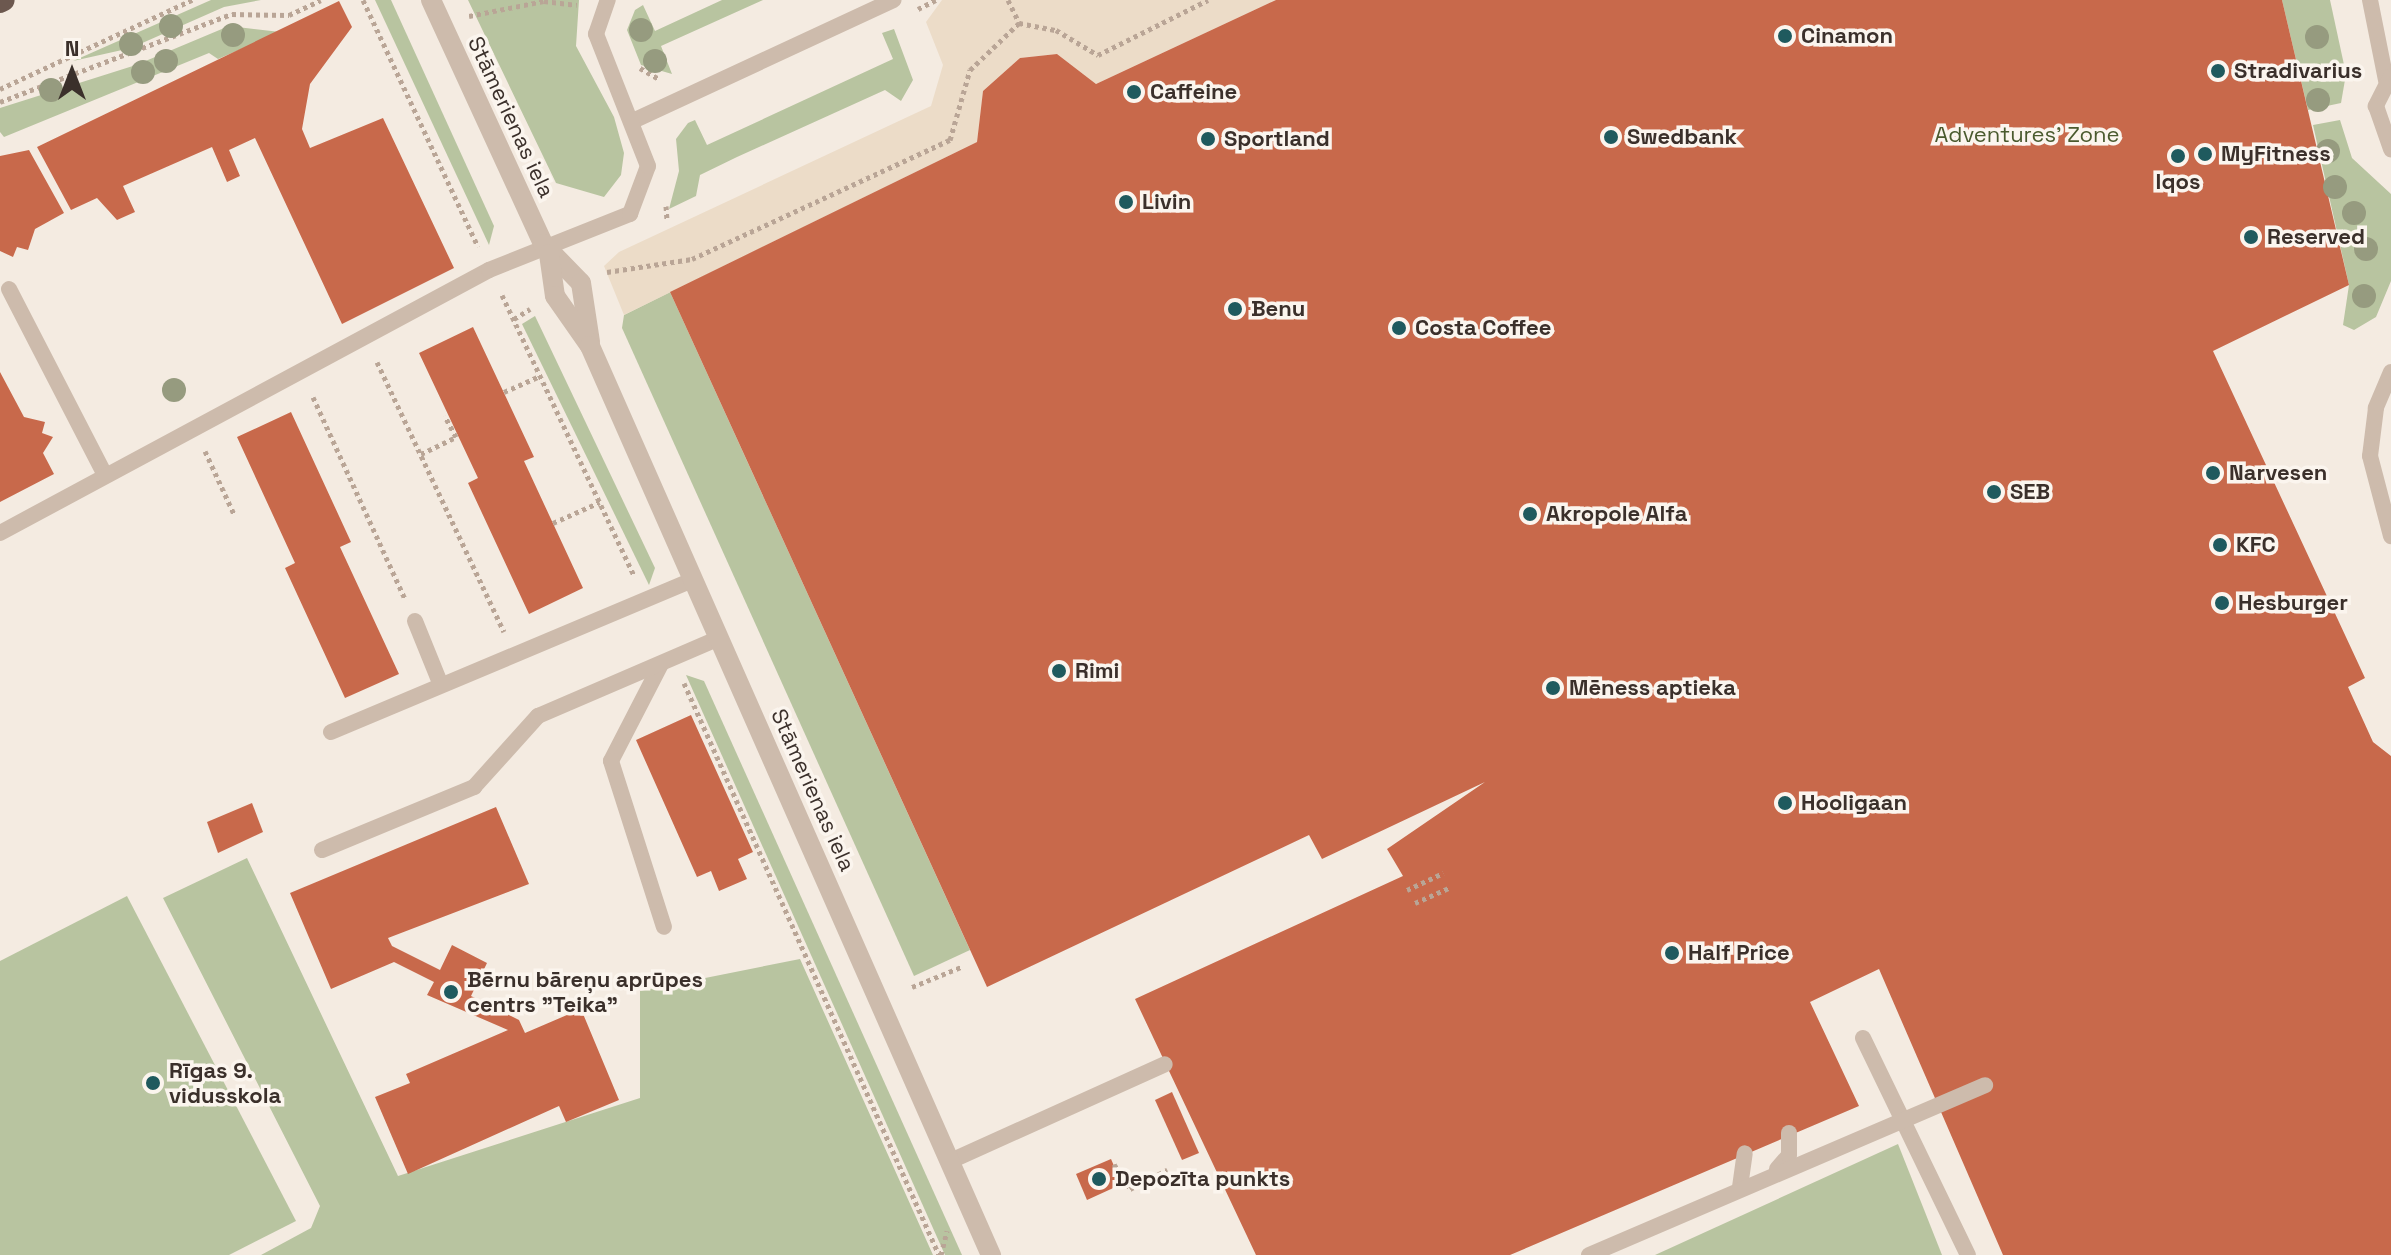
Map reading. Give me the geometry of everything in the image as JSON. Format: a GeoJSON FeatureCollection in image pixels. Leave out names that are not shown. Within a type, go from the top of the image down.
{"type":"FeatureCollection","features":[{"type":"Feature","properties":{"kind":"street","name":"Stāmerienas iela"},"geometry":{"type":"LineString","coordinates":[[431,0],[546,249],[581,283],[590,346],[955,1159],[991,1255]]}},
{"type":"Feature","properties":{"kind":"lane"},"geometry":{"type":"LineString","coordinates":[[635,120],[893,0]]}},
{"type":"Feature","properties":{"kind":"lane"},"geometry":{"type":"LineString","coordinates":[[2370,0],[2389,78],[2377,116],[2391,149]]}},
{"type":"Feature","properties":{"kind":"lane"},"geometry":{"type":"LineString","coordinates":[[0,533],[365,336],[546,249],[630,214],[648,166],[635,120],[596,34],[605,4]]}},
{"type":"Feature","properties":{"kind":"lane"},"geometry":{"type":"LineString","coordinates":[[9,289],[105,475]]}},
{"type":"Feature","properties":{"kind":"lane"},"geometry":{"type":"LineString","coordinates":[[2391,372],[2376,408],[2370,456],[2391,536]]}},
{"type":"Feature","properties":{"kind":"lane"},"geometry":{"type":"LineString","coordinates":[[331,732],[440,683],[693,580]]}},
{"type":"Feature","properties":{"kind":"lane"},"geometry":{"type":"LineString","coordinates":[[415,621],[440,683]]}},
{"type":"Feature","properties":{"kind":"lane"},"geometry":{"type":"LineString","coordinates":[[322,850],[474,787],[538,716],[719,638]]}},
{"type":"Feature","properties":{"kind":"lane"},"geometry":{"type":"LineString","coordinates":[[661,664],[611,761],[664,927]]}},
{"type":"Feature","properties":{"kind":"lane"},"geometry":{"type":"LineString","coordinates":[[1863,1038],[1903,1115],[1968,1255]]}},
{"type":"Feature","properties":{"kind":"lane"},"geometry":{"type":"LineString","coordinates":[[955,1159],[1165,1064]]}},
{"type":"Feature","properties":{"kind":"lane"},"geometry":{"type":"LineString","coordinates":[[1589,1255],[1903,1115],[1985,1085]]}},
{"type":"Feature","properties":{"kind":"lane"},"geometry":{"type":"LineString","coordinates":[[1773,1173],[1789,1155],[1789,1133]]}},
{"type":"Feature","properties":{"kind":"lane"},"geometry":{"type":"LineString","coordinates":[[1740,1187],[1745,1153]]}},
{"type":"Feature","properties":{"kind":"path"},"geometry":{"type":"LineString","coordinates":[[0,89],[192,0]]}},
{"type":"Feature","properties":{"kind":"path"},"geometry":{"type":"LineString","coordinates":[[0,102],[232,14],[289,15],[321,0]]}},
{"type":"Feature","properties":{"kind":"path"},"geometry":{"type":"LineString","coordinates":[[468,16],[545,0],[605,4]]}},
{"type":"Feature","properties":{"kind":"path"},"geometry":{"type":"LineString","coordinates":[[1008,0],[1019,23]]}},
{"type":"Feature","properties":{"kind":"path"},"geometry":{"type":"LineString","coordinates":[[1019,23],[1056,30],[1098,55],[1208,0]]}},
{"type":"Feature","properties":{"kind":"path"},"geometry":{"type":"LineString","coordinates":[[606,272],[692,259],[950,140],[970,70],[1019,23]]}},
{"type":"Feature","properties":{"kind":"path"},"geometry":{"type":"LineString","coordinates":[[636,63],[656,79],[675,77]]}},
{"type":"Feature","properties":{"kind":"path"},"geometry":{"type":"LineString","coordinates":[[365,336],[514,655]]}},
{"type":"Feature","properties":{"kind":"path"},"geometry":{"type":"LineString","coordinates":[[301,370],[415,621]]}},
{"type":"Feature","properties":{"kind":"path"},"geometry":{"type":"LineString","coordinates":[[504,392],[540,376]]}},
{"type":"Feature","properties":{"kind":"path"},"geometry":{"type":"LineString","coordinates":[[420,454],[456,437],[445,416]]}},
{"type":"Feature","properties":{"kind":"path"},"geometry":{"type":"LineString","coordinates":[[194,428],[234,514]]}},
{"type":"Feature","properties":{"kind":"path"},"geometry":{"type":"LineString","coordinates":[[553,523],[600,502]]}},
{"type":"Feature","properties":{"kind":"path"},"geometry":{"type":"LineString","coordinates":[[1407,890],[1443,873]]}},
{"type":"Feature","properties":{"kind":"path"},"geometry":{"type":"LineString","coordinates":[[1415,903],[1449,888]]}},
{"type":"Feature","properties":{"kind":"path"},"geometry":{"type":"LineString","coordinates":[[912,987],[961,967]]}},
{"type":"Feature","properties":{"kind":"path"},"geometry":{"type":"LineString","coordinates":[[1114,1164],[1130,1189],[1167,1170]]}},
{"type":"Feature","properties":{"kind":"green space"},"geometry":{"type":"Polygon","coordinates":[[[211,0],[261,0],[224,7],[131,48],[73,61],[211,0]]]}},
{"type":"Feature","properties":{"kind":"green space"},"geometry":{"type":"Polygon","coordinates":[[[375,0],[391,0],[494,226],[489,245],[375,0]]]}},
{"type":"Feature","properties":{"kind":"green space"},"geometry":{"type":"Polygon","coordinates":[[[468,0],[579,0],[576,46],[614,117],[624,153],[621,175],[604,197],[556,183],[468,0]]]}},
{"type":"Feature","properties":{"kind":"green space"},"geometry":{"type":"Polygon","coordinates":[[[722,0],[763,0],[661,46],[672,74],[641,65],[627,30],[635,10],[643,5],[655,31],[722,0]]]}},
{"type":"Feature","properties":{"kind":"green space"},"geometry":{"type":"Polygon","coordinates":[[[2282,0],[2330,0],[2346,74],[2341,103],[2308,110],[2282,0]]]}},
{"type":"Feature","properties":{"kind":"green space"},"geometry":{"type":"Polygon","coordinates":[[[229,26],[280,32],[218,59],[209,53],[4,137],[0,132],[0,108],[136,65],[229,26]]]}},
{"type":"Feature","properties":{"kind":"green space"},"geometry":{"type":"Polygon","coordinates":[[[894,29],[913,80],[901,101],[885,90],[737,157],[700,175],[696,196],[669,209],[679,171],[676,139],[688,123],[695,120],[707,145],[893,59],[882,33],[894,29]]]}},
{"type":"Feature","properties":{"kind":"green space"},"geometry":{"type":"Polygon","coordinates":[[[2340,120],[2352,158],[2391,194],[2391,281],[2376,317],[2354,330],[2343,325],[2349,285],[2313,125],[2340,120]]]}},
{"type":"Feature","properties":{"kind":"green space"},"geometry":{"type":"Polygon","coordinates":[[[670,292],[970,950],[914,976],[622,328],[624,315],[670,292]]]}},
{"type":"Feature","properties":{"kind":"green space"},"geometry":{"type":"Polygon","coordinates":[[[535,316],[655,568],[649,585],[522,324],[535,316]]]}},
{"type":"Feature","properties":{"kind":"green space"},"geometry":{"type":"Polygon","coordinates":[[[686,675],[704,681],[962,1255],[945,1255],[686,675]]]}},
{"type":"Feature","properties":{"kind":"green space"},"geometry":{"type":"Polygon","coordinates":[[[247,858],[398,1176],[640,1098],[640,991],[800,959],[933,1255],[261,1255],[311,1228],[320,1206],[163,898],[247,858]]]}},
{"type":"Feature","properties":{"kind":"green space","name":"Rīgas 9. vidusskola"},"geometry":{"type":"Polygon","coordinates":[[[127,896],[296,1221],[229,1255],[0,1255],[0,961],[127,896]]]}},
{"type":"Feature","properties":{"kind":"green space"},"geometry":{"type":"Polygon","coordinates":[[[1898,1144],[1942,1255],[1655,1255],[1898,1144]]]}},
{"type":"Feature","properties":{"kind":"shaded area"},"geometry":{"type":"Polygon","coordinates":[[[942,0],[1276,0],[1096,84],[1057,54],[1020,58],[983,91],[977,142],[624,315],[604,266],[619,252],[931,106],[943,65],[926,22],[942,0]]]}},
{"type":"Feature","properties":{"kind":"building","name":"Akropole Alfa"},"geometry":{"type":"Polygon","coordinates":[[[1276,0],[2282,0],[2349,285],[2213,351],[2365,678],[2348,687],[2373,742],[2391,756],[2391,1255],[2003,1255],[1879,969],[1810,1002],[1859,1106],[1510,1255],[1256,1255],[1135,999],[1403,876],[1387,849],[1485,782],[1322,859],[1309,835],[987,987],[670,292],[977,142],[983,91],[1020,58],[1057,54],[1096,84],[1276,0]]]}},
{"type":"Feature","properties":{"kind":"building"},"geometry":{"type":"Polygon","coordinates":[[[339,1],[352,27],[310,84],[302,129],[310,148],[383,118],[454,268],[342,324],[255,138],[229,150],[240,176],[227,182],[212,147],[123,186],[135,212],[117,220],[97,198],[71,210],[37,147],[339,1]]]}},
{"type":"Feature","properties":{"kind":"building"},"geometry":{"type":"Polygon","coordinates":[[[29,150],[64,213],[35,229],[28,250],[17,247],[13,257],[0,251],[0,156],[29,150]]]}},
{"type":"Feature","properties":{"kind":"building"},"geometry":{"type":"Polygon","coordinates":[[[473,327],[534,457],[524,461],[583,588],[529,614],[468,483],[478,478],[419,353],[473,327]]]}},
{"type":"Feature","properties":{"kind":"building"},"geometry":{"type":"Polygon","coordinates":[[[0,372],[24,417],[45,422],[42,433],[53,437],[43,453],[54,474],[0,502],[0,372]]]}},
{"type":"Feature","properties":{"kind":"building"},"geometry":{"type":"Polygon","coordinates":[[[291,412],[351,542],[340,547],[399,674],[345,698],[285,568],[295,563],[237,437],[291,412]]]}},
{"type":"Feature","properties":{"kind":"building"},"geometry":{"type":"Polygon","coordinates":[[[691,715],[753,852],[738,859],[747,879],[719,891],[711,871],[697,877],[636,740],[691,715]]]}},
{"type":"Feature","properties":{"kind":"building"},"geometry":{"type":"Polygon","coordinates":[[[252,803],[263,832],[218,853],[207,822],[252,803]]]}},
{"type":"Feature","properties":{"kind":"building","name":"Bērnu bāreņu aprūpes centrs \"Teika\""},"geometry":{"type":"Polygon","coordinates":[[[496,807],[529,884],[388,938],[392,946],[440,970],[452,945],[487,963],[471,996],[519,1020],[525,1033],[581,1009],[619,1100],[566,1122],[559,1106],[408,1174],[375,1097],[410,1083],[406,1074],[508,1030],[427,995],[434,982],[394,962],[331,989],[290,893],[496,807]]]}},
{"type":"Feature","properties":{"kind":"building"},"geometry":{"type":"Polygon","coordinates":[[[1172,1092],[1199,1153],[1182,1160],[1155,1100],[1172,1092]]]}},
{"type":"Feature","properties":{"kind":"building","name":"Depozīta punkts"},"geometry":{"type":"Polygon","coordinates":[[[1111,1159],[1122,1184],[1087,1200],[1076,1174],[1111,1159]]]}},
{"type":"Feature","properties":{"kind":"place","name":"Cinamon"},"geometry":{"type":"Point","coordinates":[1785,36]}},
{"type":"Feature","properties":{"kind":"place","name":"Stradivarius"},"geometry":{"type":"Point","coordinates":[2218,71]}},
{"type":"Feature","properties":{"kind":"place","name":"Caffeine"},"geometry":{"type":"Point","coordinates":[1134,92]}},
{"type":"Feature","properties":{"kind":"place","name":"Swedbank"},"geometry":{"type":"Point","coordinates":[1611,137]}},
{"type":"Feature","properties":{"kind":"place","name":"Sportland"},"geometry":{"type":"Point","coordinates":[1208,139]}},
{"type":"Feature","properties":{"kind":"place","name":"MyFitness"},"geometry":{"type":"Point","coordinates":[2205,154]}},
{"type":"Feature","properties":{"kind":"place","name":"Iqos"},"geometry":{"type":"Point","coordinates":[2178,156]}},
{"type":"Feature","properties":{"kind":"place","name":"Livin"},"geometry":{"type":"Point","coordinates":[1126,202]}},
{"type":"Feature","properties":{"kind":"place","name":"Reserved"},"geometry":{"type":"Point","coordinates":[2251,237]}},
{"type":"Feature","properties":{"kind":"place","name":"Benu"},"geometry":{"type":"Point","coordinates":[1235,309]}},
{"type":"Feature","properties":{"kind":"place","name":"Costa Coffee"},"geometry":{"type":"Point","coordinates":[1399,328]}},
{"type":"Feature","properties":{"kind":"place","name":"Narvesen"},"geometry":{"type":"Point","coordinates":[2213,473]}},
{"type":"Feature","properties":{"kind":"place","name":"SEB"},"geometry":{"type":"Point","coordinates":[1994,492]}},
{"type":"Feature","properties":{"kind":"place","name":"Akropole Alfa"},"geometry":{"type":"Point","coordinates":[1530,514]}},
{"type":"Feature","properties":{"kind":"place","name":"KFC"},"geometry":{"type":"Point","coordinates":[2220,545]}},
{"type":"Feature","properties":{"kind":"place","name":"Hesburger"},"geometry":{"type":"Point","coordinates":[2222,603]}},
{"type":"Feature","properties":{"kind":"place","name":"Rimi"},"geometry":{"type":"Point","coordinates":[1059,671]}},
{"type":"Feature","properties":{"kind":"place","name":"Mēness aptieka"},"geometry":{"type":"Point","coordinates":[1553,688]}},
{"type":"Feature","properties":{"kind":"place","name":"Hooligaan"},"geometry":{"type":"Point","coordinates":[1785,803]}},
{"type":"Feature","properties":{"kind":"place","name":"Half Price"},"geometry":{"type":"Point","coordinates":[1672,953]}},
{"type":"Feature","properties":{"kind":"place","name":"Bērnu bāreņu aprūpes centrs \"Teika\""},"geometry":{"type":"Point","coordinates":[451,992]}},
{"type":"Feature","properties":{"kind":"place","name":"Rīgas 9. vidusskola"},"geometry":{"type":"Point","coordinates":[153,1083]}},
{"type":"Feature","properties":{"kind":"place","name":"Depozīta punkts"},"geometry":{"type":"Point","coordinates":[1099,1179]}},
{"type":"Feature","properties":{"kind":"park label","name":"Adventures' Zone"},"geometry":{"type":"Point","coordinates":[2027,135]}}]}
